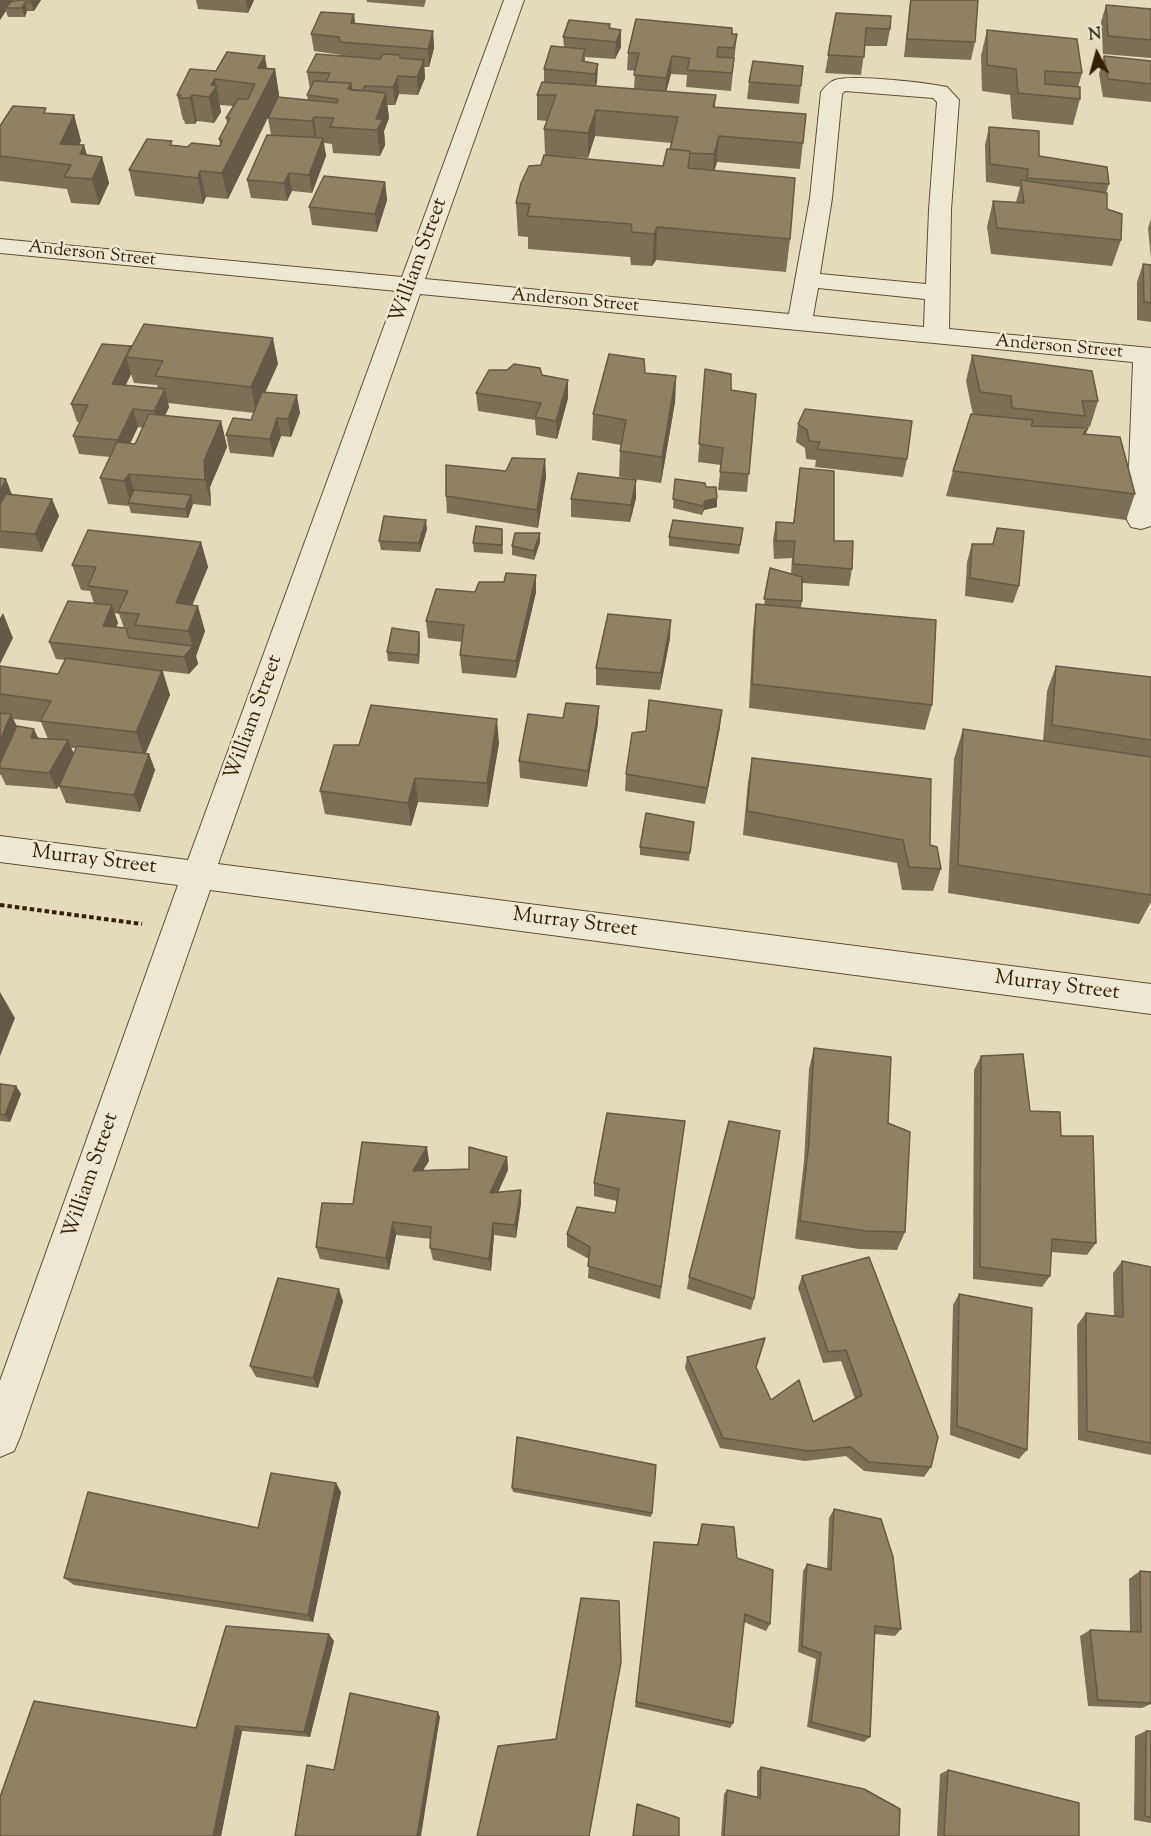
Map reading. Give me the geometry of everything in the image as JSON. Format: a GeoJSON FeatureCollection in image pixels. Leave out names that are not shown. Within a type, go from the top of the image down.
{"type":"FeatureCollection","features":[{"type":"Feature","properties":{"kind":"street","name":"William Street"},"geometry":{"type":"LineString","coordinates":[[0,1437],[179,929],[514,0]]}},
{"type":"Feature","properties":{"kind":"street"},"geometry":{"type":"LineString","coordinates":[[800,323],[821,198],[832,92],[839,85],[848,84],[939,92],[948,100],[936,336]]}},
{"type":"Feature","properties":{"kind":"street","name":"Anderson Street"},"geometry":{"type":"LineString","coordinates":[[0,246],[1149,356]]}},
{"type":"Feature","properties":{"kind":"street"},"geometry":{"type":"LineString","coordinates":[[808,280],[938,293]]}},
{"type":"Feature","properties":{"kind":"street"},"geometry":{"type":"LineString","coordinates":[[1141,520],[1149,356]]}},
{"type":"Feature","properties":{"kind":"street","name":"Murray Street"},"geometry":{"type":"LineString","coordinates":[[0,849],[1151,999]]}},
{"type":"Feature","properties":{"kind":"path"},"geometry":{"type":"LineString","coordinates":[[0,905],[179,929]]}},
{"type":"Feature","properties":{"kind":"building"},"geometry":{"type":"Polygon","coordinates":[[[33,0],[25,2],[22,8],[5,8],[12,1],[33,0]]]}},
{"type":"Feature","properties":{"kind":"building"},"geometry":{"type":"Polygon","coordinates":[[[911,0],[978,0],[975,42],[907,39],[911,0]]]}},
{"type":"Feature","properties":{"kind":"building"},"geometry":{"type":"Polygon","coordinates":[[[1106,5],[1151,9],[1151,40],[1108,36],[1106,5]]]}},
{"type":"Feature","properties":{"kind":"building"},"geometry":{"type":"Polygon","coordinates":[[[321,12],[354,14],[351,23],[433,31],[428,49],[340,42],[339,37],[311,34],[321,12]]]}},
{"type":"Feature","properties":{"kind":"building"},"geometry":{"type":"Polygon","coordinates":[[[836,13],[891,16],[890,29],[866,28],[864,57],[828,55],[836,13]]]}},
{"type":"Feature","properties":{"kind":"building"},"geometry":{"type":"Polygon","coordinates":[[[636,19],[732,28],[732,34],[737,34],[734,48],[718,47],[717,57],[734,58],[732,73],[687,70],[690,58],[672,56],[666,78],[634,75],[639,53],[628,53],[636,19]]]}},
{"type":"Feature","properties":{"kind":"building"},"geometry":{"type":"Polygon","coordinates":[[[569,20],[610,24],[609,28],[621,30],[616,42],[563,37],[569,20]]]}},
{"type":"Feature","properties":{"kind":"building"},"geometry":{"type":"Polygon","coordinates":[[[987,30],[1077,39],[1082,73],[1045,71],[1045,84],[1080,87],[1080,99],[1018,93],[1016,69],[987,65],[987,30]]]}},
{"type":"Feature","properties":{"kind":"building"},"geometry":{"type":"Polygon","coordinates":[[[551,46],[585,49],[582,61],[598,64],[595,74],[544,69],[551,46]]]}},
{"type":"Feature","properties":{"kind":"building"},"geometry":{"type":"Polygon","coordinates":[[[227,52],[265,56],[258,68],[275,69],[222,173],[200,171],[198,178],[129,170],[147,139],[172,141],[170,145],[187,147],[192,143],[220,146],[222,140],[219,139],[230,118],[226,118],[238,99],[248,99],[255,84],[215,79],[211,85],[217,86],[209,97],[192,95],[190,98],[179,98],[181,95],[177,95],[190,69],[216,71],[227,52]]]}},
{"type":"Feature","properties":{"kind":"building"},"geometry":{"type":"Polygon","coordinates":[[[316,54],[380,59],[383,54],[424,60],[417,77],[398,76],[393,87],[365,86],[362,91],[351,90],[351,83],[326,82],[330,73],[307,72],[316,54]]]}},
{"type":"Feature","properties":{"kind":"building"},"geometry":{"type":"Polygon","coordinates":[[[1104,56],[1151,61],[1151,84],[1108,79],[1104,56]]]}},
{"type":"Feature","properties":{"kind":"building"},"geometry":{"type":"Polygon","coordinates":[[[753,61],[803,66],[801,86],[749,82],[753,61]]]}},
{"type":"Feature","properties":{"kind":"building"},"geometry":{"type":"Polygon","coordinates":[[[314,81],[351,83],[348,89],[386,93],[376,119],[383,119],[377,130],[330,127],[334,118],[314,117],[312,121],[268,118],[278,97],[337,103],[338,99],[307,95],[314,81]]]}},
{"type":"Feature","properties":{"kind":"building"},"geometry":{"type":"Polygon","coordinates":[[[542,82],[716,95],[713,107],[806,114],[803,143],[719,136],[714,154],[690,153],[690,151],[670,149],[678,117],[596,110],[588,133],[544,129],[556,95],[537,95],[542,82]]]}},
{"type":"Feature","properties":{"kind":"building"},"geometry":{"type":"Polygon","coordinates":[[[13,106],[46,108],[44,113],[74,115],[60,144],[84,145],[80,154],[102,157],[92,179],[64,177],[71,165],[0,156],[0,126],[13,106]]]}},
{"type":"Feature","properties":{"kind":"building"},"geometry":{"type":"Polygon","coordinates":[[[989,127],[1039,131],[1039,156],[1107,167],[1109,184],[1027,178],[1028,169],[990,164],[989,127]]]}},
{"type":"Feature","properties":{"kind":"building"},"geometry":{"type":"Polygon","coordinates":[[[267,135],[323,138],[309,175],[289,173],[284,183],[247,180],[267,135]]]}},
{"type":"Feature","properties":{"kind":"building"},"geometry":{"type":"Polygon","coordinates":[[[667,149],[690,151],[688,168],[795,178],[790,239],[657,227],[654,234],[632,232],[631,224],[527,216],[530,204],[516,203],[521,183],[529,166],[541,165],[544,155],[663,166],[667,149]]]}},
{"type":"Feature","properties":{"kind":"building"},"geometry":{"type":"Polygon","coordinates":[[[324,176],[385,182],[375,214],[309,207],[324,176]]]}},
{"type":"Feature","properties":{"kind":"building"},"geometry":{"type":"Polygon","coordinates":[[[1021,180],[1107,193],[1107,209],[1122,214],[1121,240],[997,228],[993,201],[1024,203],[1021,180]]]}},
{"type":"Feature","properties":{"kind":"building"},"geometry":{"type":"Polygon","coordinates":[[[1143,264],[1151,265],[1151,303],[1144,302],[1143,264]]]}},
{"type":"Feature","properties":{"kind":"building"},"geometry":{"type":"Polygon","coordinates":[[[144,324],[273,338],[251,387],[155,376],[163,361],[126,357],[144,324]]]}},
{"type":"Feature","properties":{"kind":"building"},"geometry":{"type":"Polygon","coordinates":[[[102,344],[131,346],[112,384],[165,389],[154,411],[133,409],[118,440],[73,436],[88,405],[71,404],[102,344]]]}},
{"type":"Feature","properties":{"kind":"building"},"geometry":{"type":"Polygon","coordinates":[[[609,354],[644,359],[645,373],[676,376],[662,457],[620,451],[626,420],[593,414],[609,354]]]}},
{"type":"Feature","properties":{"kind":"building"},"geometry":{"type":"Polygon","coordinates":[[[972,355],[1092,371],[1098,401],[1082,401],[1085,416],[1012,408],[1011,396],[980,392],[972,355]]]}},
{"type":"Feature","properties":{"kind":"building"},"geometry":{"type":"Polygon","coordinates":[[[514,364],[540,368],[542,375],[568,380],[556,421],[535,417],[541,403],[476,393],[489,370],[507,370],[514,364]]]}},
{"type":"Feature","properties":{"kind":"building"},"geometry":{"type":"Polygon","coordinates":[[[705,369],[731,374],[731,390],[756,394],[749,474],[720,472],[723,448],[699,444],[705,369]]]}},
{"type":"Feature","properties":{"kind":"building"},"geometry":{"type":"Polygon","coordinates":[[[262,392],[297,395],[288,419],[277,418],[270,439],[226,435],[233,418],[251,420],[262,392]]]}},
{"type":"Feature","properties":{"kind":"building"},"geometry":{"type":"Polygon","coordinates":[[[805,409],[912,421],[907,459],[817,449],[820,442],[809,441],[807,430],[798,424],[805,409]]]}},
{"type":"Feature","properties":{"kind":"building"},"geometry":{"type":"Polygon","coordinates":[[[149,414],[221,421],[204,461],[205,480],[129,474],[124,481],[100,478],[117,442],[135,444],[149,414]]]}},
{"type":"Feature","properties":{"kind":"building"},"geometry":{"type":"Polygon","coordinates":[[[971,414],[1033,420],[1031,426],[1088,428],[1083,434],[1120,437],[1135,494],[953,471],[971,414]]]}},
{"type":"Feature","properties":{"kind":"building"},"geometry":{"type":"Polygon","coordinates":[[[512,458],[545,459],[537,510],[446,496],[446,465],[506,471],[512,458]]]}},
{"type":"Feature","properties":{"kind":"building"},"geometry":{"type":"Polygon","coordinates":[[[800,468],[834,471],[834,541],[853,541],[852,569],[793,564],[795,541],[776,541],[776,522],[794,523],[800,468]]]}},
{"type":"Feature","properties":{"kind":"building"},"geometry":{"type":"Polygon","coordinates":[[[578,473],[636,480],[631,505],[571,499],[578,473]]]}},
{"type":"Feature","properties":{"kind":"building"},"geometry":{"type":"Polygon","coordinates":[[[0,478],[6,479],[0,491],[0,478]]]}},
{"type":"Feature","properties":{"kind":"building"},"geometry":{"type":"Polygon","coordinates":[[[675,479],[705,483],[706,487],[716,487],[717,498],[705,501],[703,506],[673,499],[675,479]]]}},
{"type":"Feature","properties":{"kind":"building"},"geometry":{"type":"Polygon","coordinates":[[[134,490],[191,495],[185,509],[128,503],[134,490]]]}},
{"type":"Feature","properties":{"kind":"building"},"geometry":{"type":"Polygon","coordinates":[[[6,494],[52,499],[35,534],[0,531],[0,505],[6,494]]]}},
{"type":"Feature","properties":{"kind":"building"},"geometry":{"type":"Polygon","coordinates":[[[384,516],[426,520],[419,543],[379,541],[384,516]]]}},
{"type":"Feature","properties":{"kind":"building"},"geometry":{"type":"Polygon","coordinates":[[[673,520],[743,528],[740,545],[669,537],[673,520]]]}},
{"type":"Feature","properties":{"kind":"building"},"geometry":{"type":"Polygon","coordinates":[[[476,526],[502,529],[502,545],[473,543],[476,526]]]}},
{"type":"Feature","properties":{"kind":"building"},"geometry":{"type":"Polygon","coordinates":[[[997,528],[1024,531],[1019,586],[970,578],[972,544],[993,544],[997,528]]]}},
{"type":"Feature","properties":{"kind":"building"},"geometry":{"type":"Polygon","coordinates":[[[88,530],[201,542],[176,603],[198,606],[188,631],[135,625],[139,614],[118,612],[128,591],[88,586],[96,567],[72,565],[88,530]]]}},
{"type":"Feature","properties":{"kind":"building"},"geometry":{"type":"Polygon","coordinates":[[[515,533],[540,533],[534,551],[512,546],[515,533]]]}},
{"type":"Feature","properties":{"kind":"building"},"geometry":{"type":"Polygon","coordinates":[[[770,568],[802,577],[802,601],[764,599],[770,568]]]}},
{"type":"Feature","properties":{"kind":"building"},"geometry":{"type":"Polygon","coordinates":[[[506,573],[536,575],[516,661],[460,655],[464,625],[426,621],[436,589],[475,592],[479,582],[504,582],[506,573]]]}},
{"type":"Feature","properties":{"kind":"building"},"geometry":{"type":"Polygon","coordinates":[[[68,601],[112,605],[103,626],[126,628],[129,638],[193,646],[184,657],[49,642],[68,601]]]}},
{"type":"Feature","properties":{"kind":"building"},"geometry":{"type":"Polygon","coordinates":[[[756,604],[936,620],[932,705],[752,684],[756,604]]]}},
{"type":"Feature","properties":{"kind":"building"},"geometry":{"type":"Polygon","coordinates":[[[608,614],[671,620],[661,673],[596,668],[608,614]]]}},
{"type":"Feature","properties":{"kind":"building"},"geometry":{"type":"Polygon","coordinates":[[[392,628],[419,632],[418,655],[387,652],[392,628]]]}},
{"type":"Feature","properties":{"kind":"building"},"geometry":{"type":"Polygon","coordinates":[[[66,658],[162,671],[136,732],[40,721],[51,701],[0,694],[0,666],[58,674],[66,658]]]}},
{"type":"Feature","properties":{"kind":"building"},"geometry":{"type":"Polygon","coordinates":[[[1056,666],[1151,677],[1151,740],[1052,725],[1056,666]]]}},
{"type":"Feature","properties":{"kind":"building"},"geometry":{"type":"Polygon","coordinates":[[[649,700],[722,710],[707,788],[626,774],[632,733],[646,731],[649,700]]]}},
{"type":"Feature","properties":{"kind":"building"},"geometry":{"type":"Polygon","coordinates":[[[566,703],[599,706],[588,771],[519,761],[528,714],[563,718],[566,703]]]}},
{"type":"Feature","properties":{"kind":"building"},"geometry":{"type":"Polygon","coordinates":[[[371,705],[497,719],[487,783],[415,778],[408,803],[320,791],[334,745],[359,745],[371,705]]]}},
{"type":"Feature","properties":{"kind":"building"},"geometry":{"type":"Polygon","coordinates":[[[0,713],[11,714],[0,741],[0,713]]]}},
{"type":"Feature","properties":{"kind":"building"},"geometry":{"type":"Polygon","coordinates":[[[17,726],[34,729],[31,738],[68,740],[49,773],[0,768],[0,763],[17,726]]]}},
{"type":"Feature","properties":{"kind":"building"},"geometry":{"type":"Polygon","coordinates":[[[963,729],[1151,757],[1151,895],[958,865],[963,729]]]}},
{"type":"Feature","properties":{"kind":"building"},"geometry":{"type":"Polygon","coordinates":[[[77,746],[149,754],[134,795],[59,786],[77,746]]]}},
{"type":"Feature","properties":{"kind":"building"},"geometry":{"type":"Polygon","coordinates":[[[752,758],[931,779],[930,845],[937,847],[941,869],[909,867],[903,840],[747,811],[752,758]]]}},
{"type":"Feature","properties":{"kind":"building"},"geometry":{"type":"Polygon","coordinates":[[[646,813],[694,822],[690,853],[640,847],[646,813]]]}},
{"type":"Feature","properties":{"kind":"building"},"geometry":{"type":"Polygon","coordinates":[[[814,1048],[891,1057],[888,1123],[910,1132],[905,1232],[866,1231],[800,1221],[809,1142],[814,1048]]]}},
{"type":"Feature","properties":{"kind":"building"},"geometry":{"type":"Polygon","coordinates":[[[1023,1054],[1030,1111],[1060,1112],[1061,1136],[1093,1136],[1096,1243],[1052,1239],[1050,1276],[980,1267],[981,1056],[1023,1054]]]}},
{"type":"Feature","properties":{"kind":"building"},"geometry":{"type":"Polygon","coordinates":[[[0,1084],[16,1086],[5,1115],[0,1114],[0,1084]]]}},
{"type":"Feature","properties":{"kind":"building"},"geometry":{"type":"Polygon","coordinates":[[[607,1113],[685,1121],[661,1287],[588,1266],[590,1247],[567,1234],[577,1207],[615,1213],[619,1189],[594,1183],[607,1113]]]}},
{"type":"Feature","properties":{"kind":"building"},"geometry":{"type":"Polygon","coordinates":[[[729,1121],[780,1131],[754,1299],[689,1277],[729,1121]]]}},
{"type":"Feature","properties":{"kind":"building"},"geometry":{"type":"Polygon","coordinates":[[[362,1142],[427,1147],[413,1171],[469,1169],[469,1147],[507,1157],[490,1193],[521,1190],[515,1225],[493,1223],[489,1259],[430,1248],[431,1227],[393,1222],[386,1258],[316,1247],[322,1203],[353,1204],[362,1142]]]}},
{"type":"Feature","properties":{"kind":"building"},"geometry":{"type":"Polygon","coordinates":[[[869,1257],[938,1437],[931,1467],[869,1462],[851,1447],[809,1451],[723,1438],[687,1357],[765,1338],[756,1367],[771,1400],[799,1380],[813,1422],[862,1395],[846,1350],[828,1352],[802,1276],[869,1257]]]}},
{"type":"Feature","properties":{"kind":"building"},"geometry":{"type":"Polygon","coordinates":[[[1122,1261],[1151,1267],[1151,1443],[1087,1431],[1086,1313],[1123,1317],[1122,1261]]]}},
{"type":"Feature","properties":{"kind":"building"},"geometry":{"type":"Polygon","coordinates":[[[278,1278],[339,1289],[313,1378],[250,1366],[278,1278]]]}},
{"type":"Feature","properties":{"kind":"building"},"geometry":{"type":"Polygon","coordinates":[[[959,1294],[1032,1308],[1027,1450],[957,1426],[959,1294]]]}},
{"type":"Feature","properties":{"kind":"building"},"geometry":{"type":"Polygon","coordinates":[[[517,1437],[656,1465],[652,1513],[512,1488],[517,1437]]]}},
{"type":"Feature","properties":{"kind":"building"},"geometry":{"type":"Polygon","coordinates":[[[271,1473],[336,1483],[308,1615],[64,1578],[88,1492],[258,1528],[271,1473]]]}},
{"type":"Feature","properties":{"kind":"building"},"geometry":{"type":"Polygon","coordinates":[[[834,1509],[881,1519],[893,1557],[901,1629],[875,1626],[870,1737],[811,1722],[821,1653],[802,1646],[807,1564],[831,1570],[834,1509]]]}},
{"type":"Feature","properties":{"kind":"building"},"geometry":{"type":"Polygon","coordinates":[[[702,1524],[734,1527],[737,1558],[773,1570],[770,1624],[745,1614],[733,1723],[636,1702],[654,1542],[698,1545],[702,1524]]]}},
{"type":"Feature","properties":{"kind":"building"},"geometry":{"type":"Polygon","coordinates":[[[1140,1571],[1151,1572],[1151,1703],[1098,1700],[1090,1630],[1141,1632],[1140,1571]]]}},
{"type":"Feature","properties":{"kind":"building"},"geometry":{"type":"Polygon","coordinates":[[[581,1598],[619,1601],[621,1662],[589,1836],[477,1836],[498,1746],[556,1739],[581,1598]]]}},
{"type":"Feature","properties":{"kind":"building"},"geometry":{"type":"Polygon","coordinates":[[[226,1626],[329,1634],[304,1732],[236,1726],[213,1836],[0,1836],[0,1797],[34,1701],[196,1728],[226,1626]]]}},
{"type":"Feature","properties":{"kind":"building"},"geometry":{"type":"Polygon","coordinates":[[[350,1693],[438,1712],[417,1836],[295,1836],[307,1765],[334,1770],[350,1693]]]}},
{"type":"Feature","properties":{"kind":"building"},"geometry":{"type":"Polygon","coordinates":[[[1146,1731],[1151,1731],[1151,1818],[1145,1816],[1146,1731]]]}},
{"type":"Feature","properties":{"kind":"building"},"geometry":{"type":"Polygon","coordinates":[[[761,1767],[864,1789],[900,1809],[899,1836],[724,1836],[727,1790],[760,1798],[761,1767]]]}},
{"type":"Feature","properties":{"kind":"building"},"geometry":{"type":"Polygon","coordinates":[[[948,1770],[1079,1803],[1079,1836],[944,1836],[948,1770]]]}},
{"type":"Feature","properties":{"kind":"building"},"geometry":{"type":"Polygon","coordinates":[[[637,1804],[679,1818],[679,1836],[633,1836],[637,1804]]]}}]}
